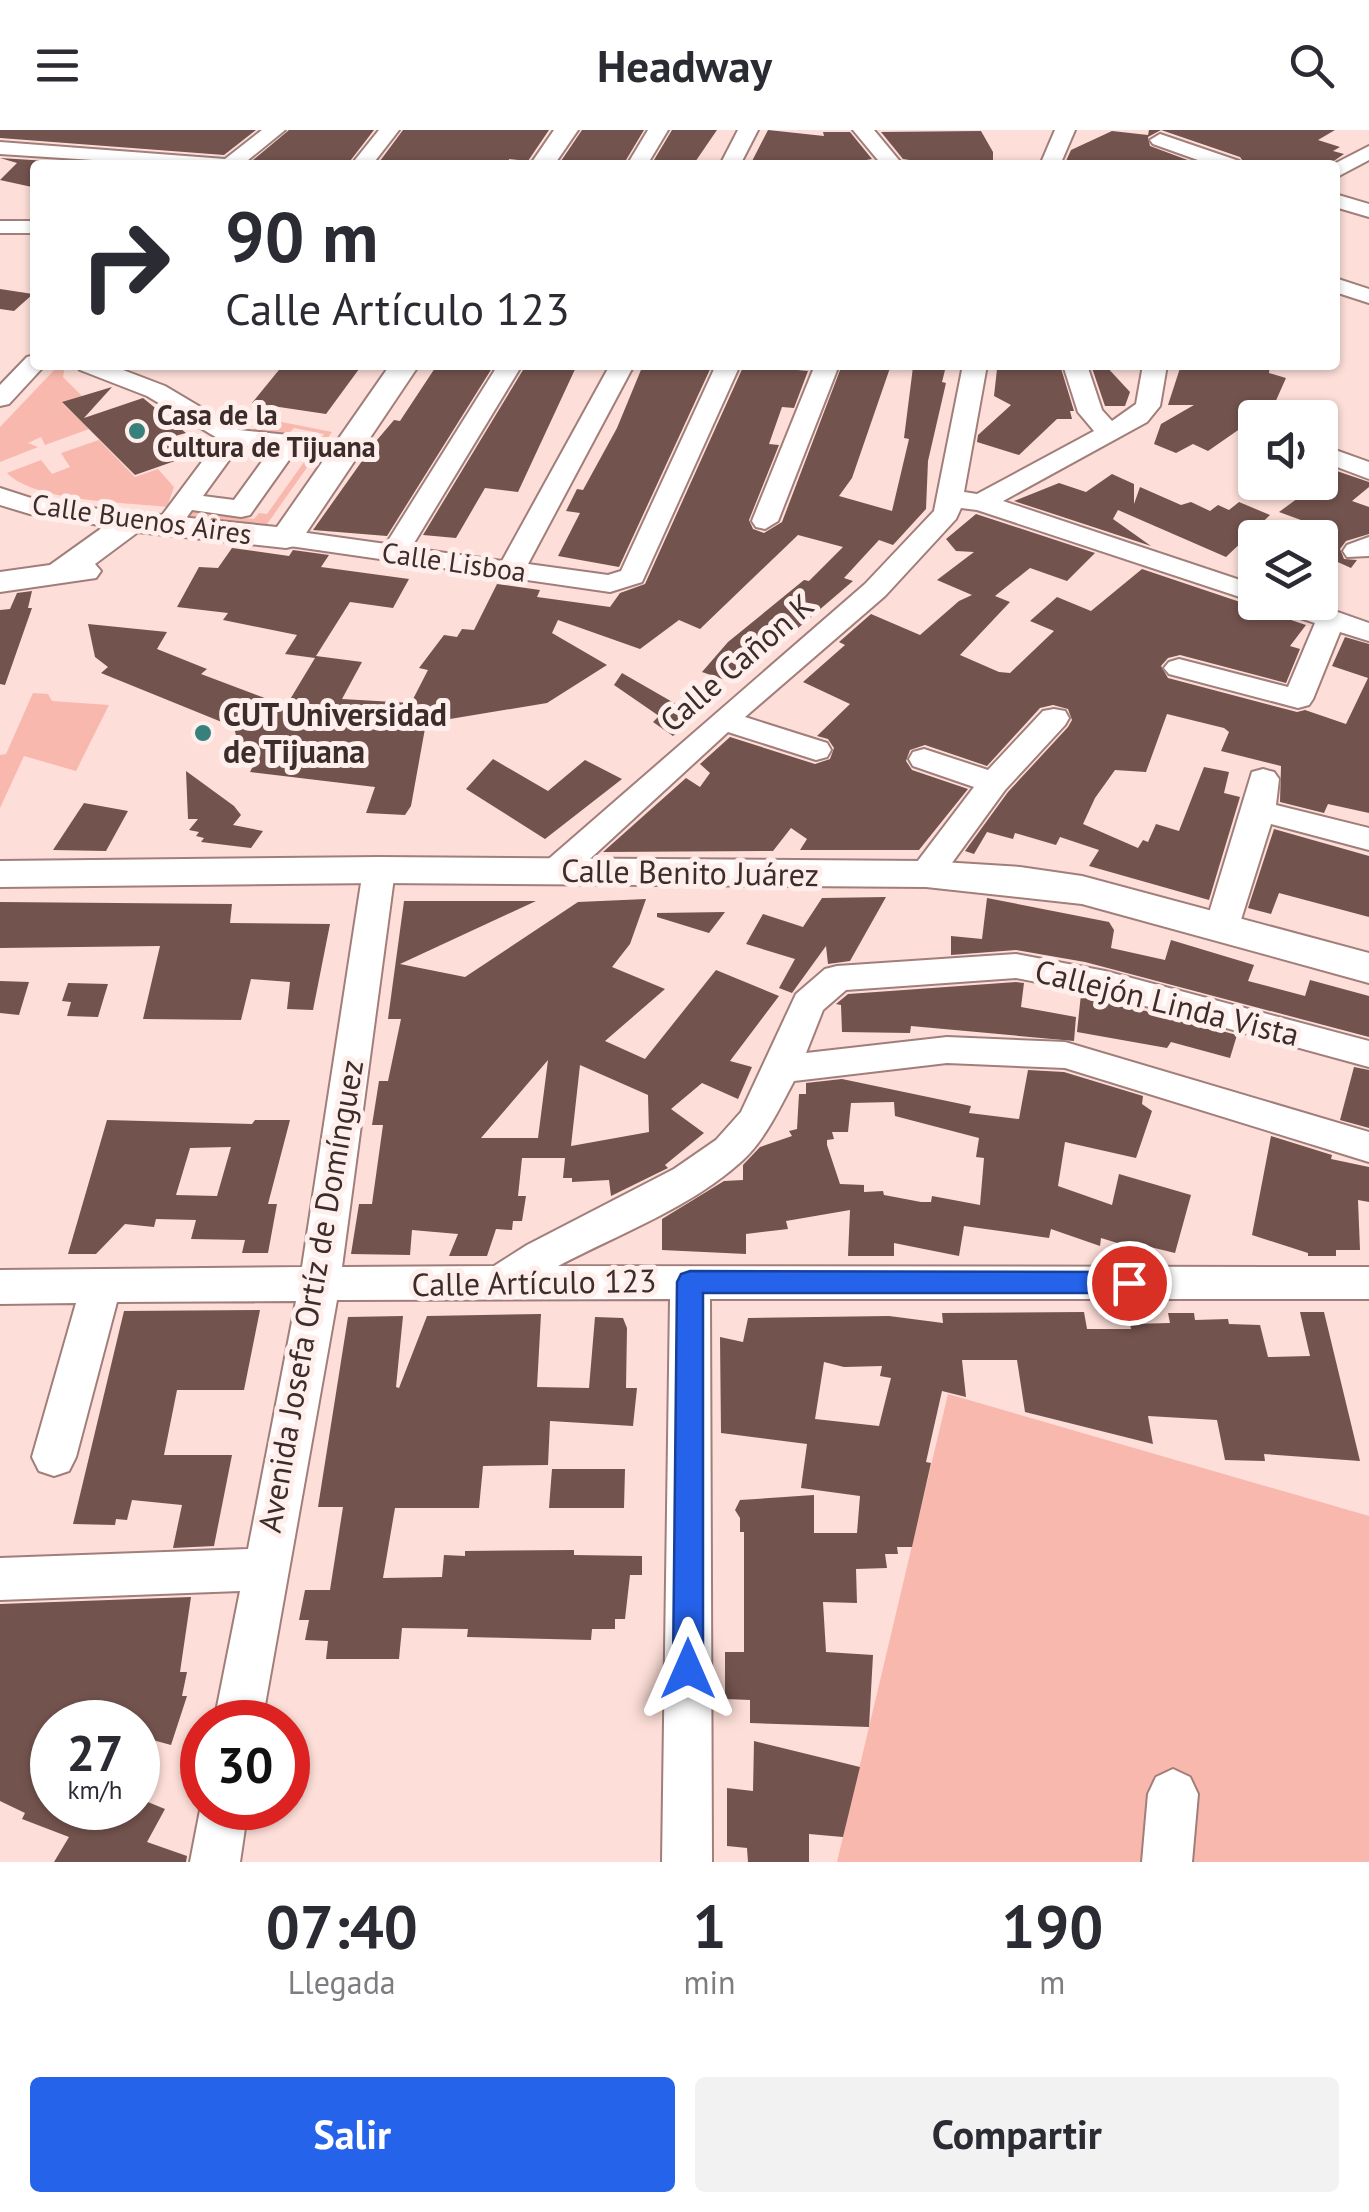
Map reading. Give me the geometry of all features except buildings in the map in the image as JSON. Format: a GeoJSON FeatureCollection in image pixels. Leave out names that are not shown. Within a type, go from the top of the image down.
{"type":"FeatureCollection","features":[{"type":"Feature","properties":{"kind":"main road"},"geometry":{"type":"LineString","coordinates":[[545,160],[566,130]]}},
{"type":"Feature","properties":{"kind":"main road"},"geometry":{"type":"LineString","coordinates":[[286,538],[402,370]]}},
{"type":"Feature","properties":{"kind":"main road"},"geometry":{"type":"LineString","coordinates":[[0,582],[57,576],[108,564],[176,518]]}},
{"type":"Feature","properties":{"kind":"main road","name":"Calle Buenos Aires"},"geometry":{"type":"LineString","coordinates":[[132,522],[176,518],[286,538]]}},
{"type":"Feature","properties":{"kind":"main road"},"geometry":{"type":"LineString","coordinates":[[57,576],[132,522]]}},
{"type":"Feature","properties":{"kind":"main road","name":"Calle Benito Juárez"},"geometry":{"type":"LineString","coordinates":[[0,874],[556,871],[926,874],[1020,880],[1082,890],[1369,968]]}},
{"type":"Feature","properties":{"kind":"street"},"geometry":{"type":"LineString","coordinates":[[235,160],[275,130]]}},
{"type":"Feature","properties":{"kind":"street"},"geometry":{"type":"LineString","coordinates":[[365,160],[389,130]]}},
{"type":"Feature","properties":{"kind":"street"},"geometry":{"type":"LineString","coordinates":[[639,160],[658,130]]}},
{"type":"Feature","properties":{"kind":"street"},"geometry":{"type":"LineString","coordinates":[[733,160],[748,130]]}},
{"type":"Feature","properties":{"kind":"street"},"geometry":{"type":"LineString","coordinates":[[1052,160],[1065,130]]}},
{"type":"Feature","properties":{"kind":"street"},"geometry":{"type":"LineString","coordinates":[[1356,130],[1369,134]]}},
{"type":"Feature","properties":{"kind":"street"},"geometry":{"type":"LineString","coordinates":[[872,134],[890,160]]}},
{"type":"Feature","properties":{"kind":"street"},"geometry":{"type":"LineString","coordinates":[[0,148],[136,160],[172,136]]}},
{"type":"Feature","properties":{"kind":"street"},"geometry":{"type":"LineString","coordinates":[[1160,140],[1218,160]]}},
{"type":"Feature","properties":{"kind":"street"},"geometry":{"type":"LineString","coordinates":[[1340,169],[1369,152]]}},
{"type":"Feature","properties":{"kind":"street"},"geometry":{"type":"LineString","coordinates":[[1340,202],[1369,211]]}},
{"type":"Feature","properties":{"kind":"street"},"geometry":{"type":"LineString","coordinates":[[0,227],[30,227]]}},
{"type":"Feature","properties":{"kind":"street"},"geometry":{"type":"LineString","coordinates":[[1340,286],[1369,296]]}},
{"type":"Feature","properties":{"kind":"street"},"geometry":{"type":"LineString","coordinates":[[0,357],[30,360]]}},
{"type":"Feature","properties":{"kind":"street"},"geometry":{"type":"LineString","coordinates":[[0,399],[30,366]]}},
{"type":"Feature","properties":{"kind":"street"},"geometry":{"type":"LineString","coordinates":[[101,370],[156,391],[233,437],[288,443],[242,509],[176,518]]}},
{"type":"Feature","properties":{"kind":"street"},"geometry":{"type":"LineString","coordinates":[[394,553],[507,370]]}},
{"type":"Feature","properties":{"kind":"street"},"geometry":{"type":"LineString","coordinates":[[511,570],[619,370]]}},
{"type":"Feature","properties":{"kind":"street","name":"Calle Lisboa"},"geometry":{"type":"LineString","coordinates":[[286,538],[610,584],[622,582],[632,576],[726,370]]}},
{"type":"Feature","properties":{"kind":"street"},"geometry":{"type":"LineString","coordinates":[[765,521],[818,370]]}},
{"type":"Feature","properties":{"kind":"street"},"geometry":{"type":"LineString","coordinates":[[967,500],[976,370]]}},
{"type":"Feature","properties":{"kind":"street"},"geometry":{"type":"LineString","coordinates":[[1077,370],[1090,412],[1110,434]]}},
{"type":"Feature","properties":{"kind":"street"},"geometry":{"type":"LineString","coordinates":[[967,500],[1110,434],[1138,417],[1148,406],[1152,370]]}},
{"type":"Feature","properties":{"kind":"street"},"geometry":{"type":"LineString","coordinates":[[176,518],[233,437]]}},
{"type":"Feature","properties":{"kind":"street"},"geometry":{"type":"LineString","coordinates":[[1338,459],[1369,471]]}},
{"type":"Feature","properties":{"kind":"street","name":"Calle Buenos Aires"},"geometry":{"type":"LineString","coordinates":[[0,496],[30,506],[132,522]]}},
{"type":"Feature","properties":{"kind":"street"},"geometry":{"type":"LineString","coordinates":[[967,500],[1238,588]]}},
{"type":"Feature","properties":{"kind":"street","name":"Calle Cañon K"},"geometry":{"type":"LineString","coordinates":[[556,871],[875,590],[947,513],[967,500]]}},
{"type":"Feature","properties":{"kind":"street"},"geometry":{"type":"LineString","coordinates":[[1179,668],[1298,699],[1332,620],[1369,632]]}},
{"type":"Feature","properties":{"kind":"street"},"geometry":{"type":"LineString","coordinates":[[926,874],[994,784],[1054,718]]}},
{"type":"Feature","properties":{"kind":"street"},"geometry":{"type":"LineString","coordinates":[[723,720],[816,750]]}},
{"type":"Feature","properties":{"kind":"street"},"geometry":{"type":"LineString","coordinates":[[924,759],[994,784]]}},
{"type":"Feature","properties":{"kind":"street"},"geometry":{"type":"LineString","coordinates":[[1222,926],[1261,795],[1369,839]]}},
{"type":"Feature","properties":{"kind":"street","name":"Avenida Josefa Ortíz de Domínguez"},"geometry":{"type":"LineString","coordinates":[[242,1700],[319,1286],[379,870]]}},
{"type":"Feature","properties":{"kind":"street","name":"Callejón Linda Vista"},"geometry":{"type":"LineString","coordinates":[[500,1282],[710,1166],[754,1122],[782,1069],[808,1004],[837,978],[1016,966],[1105,983],[1369,1054]]}},
{"type":"Feature","properties":{"kind":"street"},"geometry":{"type":"LineString","coordinates":[[782,1069],[947,1050],[1065,1055],[1369,1148]]}},
{"type":"Feature","properties":{"kind":"street","name":"Calle Artículo 123"},"geometry":{"type":"LineString","coordinates":[[0,1287],[500,1282],[1369,1283]]}},
{"type":"Feature","properties":{"kind":"street"},"geometry":{"type":"LineString","coordinates":[[687,1862],[690,1282]]}},
{"type":"Feature","properties":{"kind":"street"},"geometry":{"type":"LineString","coordinates":[[54,1457],[101,1287]]}},
{"type":"Feature","properties":{"kind":"street"},"geometry":{"type":"LineString","coordinates":[[0,1578],[264,1569]]}},
{"type":"Feature","properties":{"kind":"street"},"geometry":{"type":"LineString","coordinates":[[1167,1862],[1173,1794]]}},
{"type":"Feature","properties":{"kind":"street"},"geometry":{"type":"LineString","coordinates":[[215,1862],[220,1830]]}},
{"type":"Feature","properties":{"kind":"shaded area"},"geometry":{"type":"Polygon","coordinates":[[[54,370],[64,370],[63,377],[82,396],[62,403],[89,429],[45,445],[41,437],[28,443],[38,447],[0,462],[0,427],[54,370]]]}},
{"type":"Feature","properties":{"kind":"shaded area"},"geometry":{"type":"Polygon","coordinates":[[[247,415],[332,432],[265,527],[178,515],[183,510],[254,519],[259,513],[267,514],[324,434],[294,428],[282,440],[250,433],[259,424],[244,418],[247,415]]]}},
{"type":"Feature","properties":{"kind":"shaded area"},"geometry":{"type":"Polygon","coordinates":[[[99,440],[135,477],[158,469],[174,487],[167,507],[59,495],[20,483],[7,473],[41,460],[52,474],[70,467],[61,453],[99,440]]]}},
{"type":"Feature","properties":{"kind":"shaded area"},"geometry":{"type":"Polygon","coordinates":[[[33,693],[48,694],[52,701],[109,705],[76,771],[24,756],[0,808],[0,755],[6,754],[33,693]]]}},
{"type":"Feature","properties":{"kind":"shaded area"},"geometry":{"type":"Polygon","coordinates":[[[948,1394],[1369,1516],[1369,1862],[837,1862],[948,1394]]]}},
{"type":"Feature","properties":{"kind":"place","name":"Casa de la Cultura de Tijuana"},"geometry":{"type":"Point","coordinates":[137,431]}},
{"type":"Feature","properties":{"kind":"place","name":"CUT Universidad de Tijuana"},"geometry":{"type":"Point","coordinates":[203,733]}},
{"type":"Feature","properties":{"kind":"route"},"geometry":{"type":"LineString","coordinates":[[688,1669],[690,1282],[1129,1283]]}}]}
